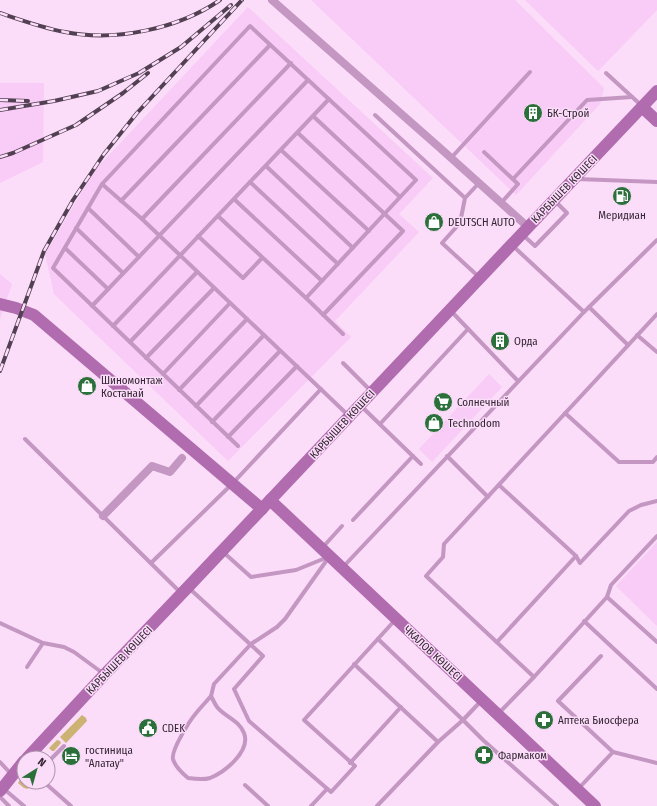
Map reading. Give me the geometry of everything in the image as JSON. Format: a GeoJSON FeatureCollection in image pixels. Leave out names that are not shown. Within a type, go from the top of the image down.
{"type":"FeatureCollection","features":[{"type":"Feature","properties":{"kind":"main road","name":"КАРБЫШЕВ КӨШЕСІ"},"geometry":{"type":"LineString","coordinates":[[34,750],[657,91]]}},
{"type":"Feature","properties":{"kind":"main road"},"geometry":{"type":"LineString","coordinates":[[642,107],[657,121]]}},
{"type":"Feature","properties":{"kind":"main road","name":"ЧКАЛОВ КӨШЕСІ"},"geometry":{"type":"LineString","coordinates":[[0,304],[34,315],[232,484],[266,505],[325,553],[595,806]]}},
{"type":"Feature","properties":{"kind":"main road","name":"КАРБЫШЕВ КӨШЕСІ"},"geometry":{"type":"LineString","coordinates":[[1,792],[16,771]]}},
{"type":"Feature","properties":{"kind":"street"},"geometry":{"type":"LineString","coordinates":[[272,0],[501,203],[524,230]]}},
{"type":"Feature","properties":{"kind":"street"},"geometry":{"type":"LineString","coordinates":[[103,516],[152,466],[170,472],[182,458]]}},
{"type":"Feature","properties":{"kind":"lane"},"geometry":{"type":"LineString","coordinates":[[238,446],[53,268],[102,184],[250,26],[416,180],[306,298]]}},
{"type":"Feature","properties":{"kind":"lane"},"geometry":{"type":"LineString","coordinates":[[121,200],[270,45]]}},
{"type":"Feature","properties":{"kind":"lane"},"geometry":{"type":"LineString","coordinates":[[142,219],[290,63]]}},
{"type":"Feature","properties":{"kind":"lane"},"geometry":{"type":"LineString","coordinates":[[451,158],[530,72]]}},
{"type":"Feature","properties":{"kind":"lane"},"geometry":{"type":"LineString","coordinates":[[606,73],[642,107]]}},
{"type":"Feature","properties":{"kind":"lane"},"geometry":{"type":"LineString","coordinates":[[92,306],[308,80]]}},
{"type":"Feature","properties":{"kind":"lane"},"geometry":{"type":"LineString","coordinates":[[513,179],[587,100],[632,97]]}},
{"type":"Feature","properties":{"kind":"lane"},"geometry":{"type":"LineString","coordinates":[[113,326],[329,100]]}},
{"type":"Feature","properties":{"kind":"lane"},"geometry":{"type":"LineString","coordinates":[[375,115],[465,198]]}},
{"type":"Feature","properties":{"kind":"lane"},"geometry":{"type":"LineString","coordinates":[[313,116],[400,197]]}},
{"type":"Feature","properties":{"kind":"lane"},"geometry":{"type":"LineString","coordinates":[[298,133],[403,231],[324,315]]}},
{"type":"Feature","properties":{"kind":"lane"},"geometry":{"type":"LineString","coordinates":[[281,150],[369,231]]}},
{"type":"Feature","properties":{"kind":"lane"},"geometry":{"type":"LineString","coordinates":[[484,152],[518,184],[501,203]]}},
{"type":"Feature","properties":{"kind":"lane"},"geometry":{"type":"LineString","coordinates":[[266,166],[353,248]]}},
{"type":"Feature","properties":{"kind":"lane"},"geometry":{"type":"LineString","coordinates":[[573,179],[657,182]]}},
{"type":"Feature","properties":{"kind":"lane"},"geometry":{"type":"LineString","coordinates":[[250,182],[338,264]]}},
{"type":"Feature","properties":{"kind":"lane"},"geometry":{"type":"LineString","coordinates":[[479,183],[465,198],[460,223],[442,242],[480,278]]}},
{"type":"Feature","properties":{"kind":"lane"},"geometry":{"type":"LineString","coordinates":[[102,184],[142,219],[349,416]]}},
{"type":"Feature","properties":{"kind":"lane"},"geometry":{"type":"LineString","coordinates":[[234,199],[322,281]]}},
{"type":"Feature","properties":{"kind":"lane"},"geometry":{"type":"LineString","coordinates":[[524,230],[535,246],[567,213],[553,200]]}},
{"type":"Feature","properties":{"kind":"lane"},"geometry":{"type":"LineString","coordinates":[[88,208],[139,256]]}},
{"type":"Feature","properties":{"kind":"lane"},"geometry":{"type":"LineString","coordinates":[[218,216],[343,334]]}},
{"type":"Feature","properties":{"kind":"lane"},"geometry":{"type":"LineString","coordinates":[[76,228],[123,274]]}},
{"type":"Feature","properties":{"kind":"lane"},"geometry":{"type":"LineString","coordinates":[[198,236],[243,278],[262,258]]}},
{"type":"Feature","properties":{"kind":"lane"},"geometry":{"type":"LineString","coordinates":[[342,568],[588,307],[657,240]]}},
{"type":"Feature","properties":{"kind":"lane"},"geometry":{"type":"LineString","coordinates":[[511,244],[584,312]]}},
{"type":"Feature","properties":{"kind":"lane"},"geometry":{"type":"LineString","coordinates":[[65,248],[108,289]]}},
{"type":"Feature","properties":{"kind":"lane"},"geometry":{"type":"LineString","coordinates":[[130,342],[197,272]]}},
{"type":"Feature","properties":{"kind":"lane"},"geometry":{"type":"LineString","coordinates":[[146,358],[214,288]]}},
{"type":"Feature","properties":{"kind":"lane"},"geometry":{"type":"LineString","coordinates":[[162,374],[230,303]]}},
{"type":"Feature","properties":{"kind":"lane"},"geometry":{"type":"LineString","coordinates":[[588,307],[628,345]]}},
{"type":"Feature","properties":{"kind":"lane"},"geometry":{"type":"LineString","coordinates":[[449,310],[518,381]]}},
{"type":"Feature","properties":{"kind":"lane"},"geometry":{"type":"LineString","coordinates":[[534,677],[426,576],[444,557],[444,544],[657,314]]}},
{"type":"Feature","properties":{"kind":"lane"},"geometry":{"type":"LineString","coordinates":[[179,390],[247,319]]}},
{"type":"Feature","properties":{"kind":"lane"},"geometry":{"type":"LineString","coordinates":[[380,424],[468,329]]}},
{"type":"Feature","properties":{"kind":"lane"},"geometry":{"type":"LineString","coordinates":[[196,406],[264,335]]}},
{"type":"Feature","properties":{"kind":"lane"},"geometry":{"type":"LineString","coordinates":[[637,335],[657,352]]}},
{"type":"Feature","properties":{"kind":"lane"},"geometry":{"type":"LineString","coordinates":[[212,422],[280,351]]}},
{"type":"Feature","properties":{"kind":"lane"},"geometry":{"type":"LineString","coordinates":[[342,363],[372,392]]}},
{"type":"Feature","properties":{"kind":"lane"},"geometry":{"type":"LineString","coordinates":[[228,437],[297,366]]}},
{"type":"Feature","properties":{"kind":"lane"},"geometry":{"type":"LineString","coordinates":[[151,563],[232,484],[321,389]]}},
{"type":"Feature","properties":{"kind":"lane"},"geometry":{"type":"LineString","coordinates":[[360,405],[422,464]]}},
{"type":"Feature","properties":{"kind":"lane"},"geometry":{"type":"LineString","coordinates":[[566,413],[619,462],[653,462],[657,457]]}},
{"type":"Feature","properties":{"kind":"lane"},"geometry":{"type":"LineString","coordinates":[[25,439],[151,563],[251,644],[263,656],[234,689],[250,721],[331,792],[354,766],[304,720],[396,619]]}},
{"type":"Feature","properties":{"kind":"lane"},"geometry":{"type":"LineString","coordinates":[[353,520],[413,456]]}},
{"type":"Feature","properties":{"kind":"lane"},"geometry":{"type":"LineString","coordinates":[[447,456],[488,497]]}},
{"type":"Feature","properties":{"kind":"lane"},"geometry":{"type":"LineString","coordinates":[[499,485],[576,556],[580,563],[629,511],[641,505],[657,501]]}},
{"type":"Feature","properties":{"kind":"lane"},"geometry":{"type":"LineString","coordinates":[[211,696],[218,708],[239,725],[244,732],[246,740],[242,750],[234,762],[222,771],[209,779],[188,778],[178,768],[173,758],[174,750],[184,731],[196,713],[211,696],[214,684],[251,644],[277,627],[285,619],[342,526]]}},
{"type":"Feature","properties":{"kind":"lane"},"geometry":{"type":"LineString","coordinates":[[498,714],[607,597],[611,585],[657,536]]}},
{"type":"Feature","properties":{"kind":"lane"},"geometry":{"type":"LineString","coordinates":[[222,551],[251,577],[296,570],[325,553]]}},
{"type":"Feature","properties":{"kind":"lane"},"geometry":{"type":"LineString","coordinates":[[497,642],[576,556]]}},
{"type":"Feature","properties":{"kind":"lane"},"geometry":{"type":"LineString","coordinates":[[607,597],[657,642]]}},
{"type":"Feature","properties":{"kind":"lane"},"geometry":{"type":"LineString","coordinates":[[584,621],[657,689]]}},
{"type":"Feature","properties":{"kind":"lane"},"geometry":{"type":"LineString","coordinates":[[0,623],[43,644],[64,647],[74,652],[104,675]]}},
{"type":"Feature","properties":{"kind":"lane"},"geometry":{"type":"LineString","coordinates":[[378,639],[482,740],[557,806]]}},
{"type":"Feature","properties":{"kind":"lane"},"geometry":{"type":"LineString","coordinates":[[28,667],[43,644]]}},
{"type":"Feature","properties":{"kind":"lane"},"geometry":{"type":"LineString","coordinates":[[601,656],[558,701],[613,752],[657,763]]}},
{"type":"Feature","properties":{"kind":"lane"},"geometry":{"type":"LineString","coordinates":[[354,664],[438,742]]}},
{"type":"Feature","properties":{"kind":"lane"},"geometry":{"type":"LineString","coordinates":[[378,806],[438,742],[463,720],[482,700]]}},
{"type":"Feature","properties":{"kind":"lane"},"geometry":{"type":"LineString","coordinates":[[350,763],[401,707]]}},
{"type":"Feature","properties":{"kind":"lane"},"geometry":{"type":"LineString","coordinates":[[56,754],[64,746]]}},
{"type":"Feature","properties":{"kind":"lane"},"geometry":{"type":"LineString","coordinates":[[578,790],[613,752]]}},
{"type":"Feature","properties":{"kind":"lane"},"geometry":{"type":"LineString","coordinates":[[0,762],[13,775]]}},
{"type":"Feature","properties":{"kind":"lane"},"geometry":{"type":"LineString","coordinates":[[245,785],[268,806]]}},
{"type":"Feature","properties":{"kind":"lane"},"geometry":{"type":"LineString","coordinates":[[311,806],[327,789]]}},
{"type":"Feature","properties":{"kind":"lane"},"geometry":{"type":"LineString","coordinates":[[53,790],[71,806]]}},
{"type":"Feature","properties":{"kind":"lane"},"geometry":{"type":"LineString","coordinates":[[1,792],[10,806]]}},
{"type":"Feature","properties":{"kind":"lane"},"geometry":{"type":"LineString","coordinates":[[1,792],[24,806]]}},
{"type":"Feature","properties":{"kind":"shaded area"},"geometry":{"type":"Polygon","coordinates":[[[311,0],[515,0],[604,88],[600,104],[516,195],[311,0]]]}},
{"type":"Feature","properties":{"kind":"shaded area"},"geometry":{"type":"Polygon","coordinates":[[[525,0],[657,0],[657,10],[598,71],[525,0]]]}},
{"type":"Feature","properties":{"kind":"shaded area"},"geometry":{"type":"Polygon","coordinates":[[[248,7],[433,178],[399,214],[419,232],[335,321],[351,337],[228,461],[54,294],[45,254],[94,171],[248,7]]]}},
{"type":"Feature","properties":{"kind":"shaded area"},"geometry":{"type":"Polygon","coordinates":[[[0,83],[44,83],[43,162],[0,183],[0,83]]]}},
{"type":"Feature","properties":{"kind":"shaded area"},"geometry":{"type":"Polygon","coordinates":[[[0,274],[12,284],[0,319],[0,274]]]}},
{"type":"Feature","properties":{"kind":"shaded area"},"geometry":{"type":"Polygon","coordinates":[[[489,374],[502,387],[432,462],[419,449],[489,374]]]}},
{"type":"Feature","properties":{"kind":"shaded area"},"geometry":{"type":"Polygon","coordinates":[[[657,542],[657,626],[616,586],[657,542]]]}},
{"type":"Feature","properties":{"kind":"shaded area"},"geometry":{"type":"Polygon","coordinates":[[[82,715],[87,721],[66,743],[60,737],[82,715]]]}},
{"type":"Feature","properties":{"kind":"shaded area"},"geometry":{"type":"Polygon","coordinates":[[[57,740],[60,741],[61,743],[55,750],[51,750],[49,748],[57,740]]]}},
{"type":"Feature","properties":{"kind":"railway"},"geometry":{"type":"LineString","coordinates":[[0,13],[32,24],[65,32],[84,35],[125,34],[166,26],[185,19],[220,0]]}},
{"type":"Feature","properties":{"kind":"railway"},"geometry":{"type":"LineString","coordinates":[[0,371],[44,251],[73,200],[104,154],[137,113],[242,0]]}},
{"type":"Feature","properties":{"kind":"railway"},"geometry":{"type":"LineString","coordinates":[[0,110],[54,101],[98,91],[139,73],[181,47],[231,5]]}},
{"type":"Feature","properties":{"kind":"railway"},"geometry":{"type":"LineString","coordinates":[[0,157],[13,153],[76,125],[123,93],[148,73]]}},
{"type":"Feature","properties":{"kind":"railway"},"geometry":{"type":"LineString","coordinates":[[0,100],[28,101]]}},
{"type":"Feature","properties":{"kind":"place","name":"БК-Строй"},"geometry":{"type":"Point","coordinates":[533,113]}},
{"type":"Feature","properties":{"kind":"place","name":"Меридиан"},"geometry":{"type":"Point","coordinates":[622,196]}},
{"type":"Feature","properties":{"kind":"place","name":"DEUTSCH AUTO"},"geometry":{"type":"Point","coordinates":[434,222]}},
{"type":"Feature","properties":{"kind":"place","name":"Орда"},"geometry":{"type":"Point","coordinates":[500,341]}},
{"type":"Feature","properties":{"kind":"place","name":"Шиномонтаж Костанай"},"geometry":{"type":"Point","coordinates":[87,386]}},
{"type":"Feature","properties":{"kind":"place","name":"Солнечный"},"geometry":{"type":"Point","coordinates":[443,402]}},
{"type":"Feature","properties":{"kind":"place","name":"Technodom"},"geometry":{"type":"Point","coordinates":[434,423]}},
{"type":"Feature","properties":{"kind":"place","name":"Аптека Биосфера"},"geometry":{"type":"Point","coordinates":[544,720]}},
{"type":"Feature","properties":{"kind":"place","name":"CDEK"},"geometry":{"type":"Point","coordinates":[148,728]}},
{"type":"Feature","properties":{"kind":"place","name":"Фармаком"},"geometry":{"type":"Point","coordinates":[484,755]}},
{"type":"Feature","properties":{"kind":"place","name":"гостиница \"Алатау\""},"geometry":{"type":"Point","coordinates":[71,756]}}]}
